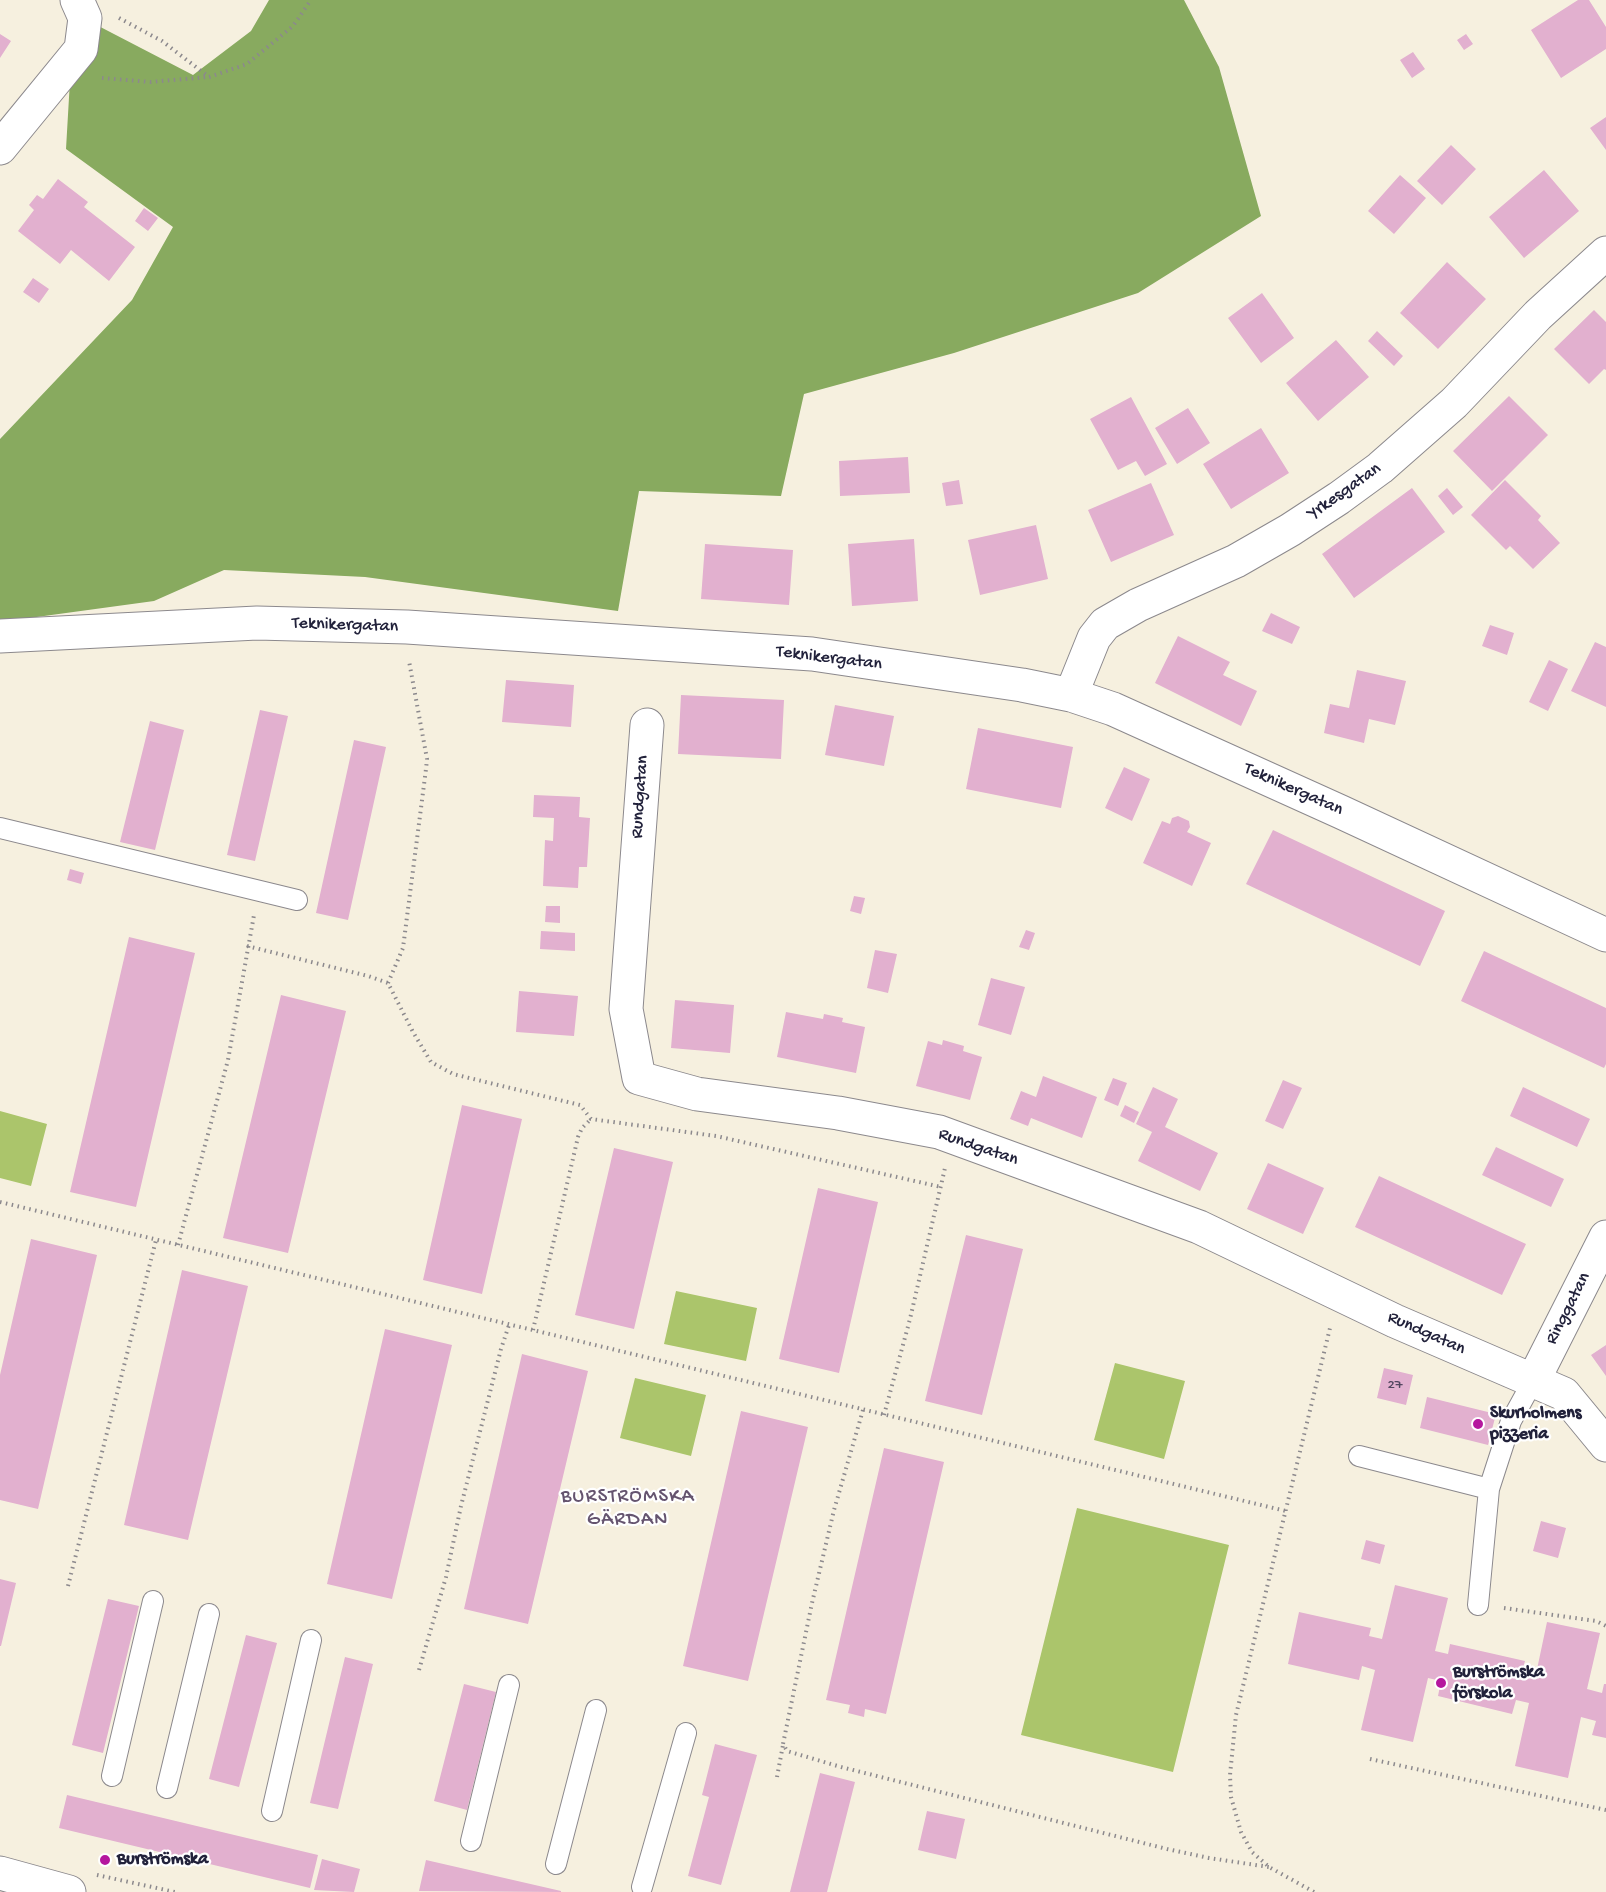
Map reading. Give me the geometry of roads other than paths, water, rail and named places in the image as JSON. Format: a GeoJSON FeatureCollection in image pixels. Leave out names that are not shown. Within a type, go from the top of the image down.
{"type":"FeatureCollection","features":[{"type":"Feature","properties":{"kind":"street"},"geometry":{"type":"LineString","coordinates":[[0,148],[81,50],[84,18],[78,1]]}},
{"type":"Feature","properties":{"kind":"street","name":"Yrkesgatan"},"geometry":{"type":"LineString","coordinates":[[1071,695],[1094,638],[1105,624],[1138,605],[1236,561],[1290,530],[1372,474],[1447,410],[1538,315],[1606,254]]}},
{"type":"Feature","properties":{"kind":"street","name":"Teknikergatan"},"geometry":{"type":"LineString","coordinates":[[0,636],[257,623],[407,627],[812,654],[1022,685],[1071,695],[1113,709],[1606,935]]}},
{"type":"Feature","properties":{"kind":"street","name":"Rundgatan"},"geometry":{"type":"LineString","coordinates":[[647,725],[626,1009],[639,1078],[697,1094],[838,1113],[939,1132],[1198,1227],[1395,1321],[1564,1394],[1606,1445]]}},
{"type":"Feature","properties":{"kind":"street","name":"Ringgatan"},"geometry":{"type":"LineString","coordinates":[[1533,1381],[1606,1237]]}},
{"type":"Feature","properties":{"kind":"street"},"geometry":{"type":"LineString","coordinates":[[0,1873],[69,1892]]}},
{"type":"Feature","properties":{"kind":"lane"},"geometry":{"type":"LineString","coordinates":[[0,828],[297,900]]}},
{"type":"Feature","properties":{"kind":"lane"},"geometry":{"type":"LineString","coordinates":[[1478,1605],[1489,1489],[1511,1421],[1533,1381]]}},
{"type":"Feature","properties":{"kind":"lane"},"geometry":{"type":"LineString","coordinates":[[1359,1456],[1489,1489]]}},
{"type":"Feature","properties":{"kind":"lane"},"geometry":{"type":"LineString","coordinates":[[112,1776],[153,1601]]}},
{"type":"Feature","properties":{"kind":"lane"},"geometry":{"type":"LineString","coordinates":[[167,1788],[209,1614]]}},
{"type":"Feature","properties":{"kind":"lane"},"geometry":{"type":"LineString","coordinates":[[272,1811],[311,1640]]}},
{"type":"Feature","properties":{"kind":"lane"},"geometry":{"type":"LineString","coordinates":[[471,1841],[508,1685]]}},
{"type":"Feature","properties":{"kind":"lane"},"geometry":{"type":"LineString","coordinates":[[556,1864],[596,1710]]}},
{"type":"Feature","properties":{"kind":"lane"},"geometry":{"type":"LineString","coordinates":[[642,1887],[686,1733]]}},
{"type":"Feature","properties":{"kind":"place","name":"Skurholmens pizzeria"},"geometry":{"type":"Point","coordinates":[1478,1424]}},
{"type":"Feature","properties":{"kind":"place","name":"Burströmska förskola"},"geometry":{"type":"Point","coordinates":[1441,1683]}},
{"type":"Feature","properties":{"kind":"place","name":"Burströmska"},"geometry":{"type":"Point","coordinates":[105,1860]}},
{"type":"Feature","properties":{"kind":"district","name":"BURSTRÖMSKA GÄRDAN"},"geometry":{"type":"Point","coordinates":[628,1510]}}]}
